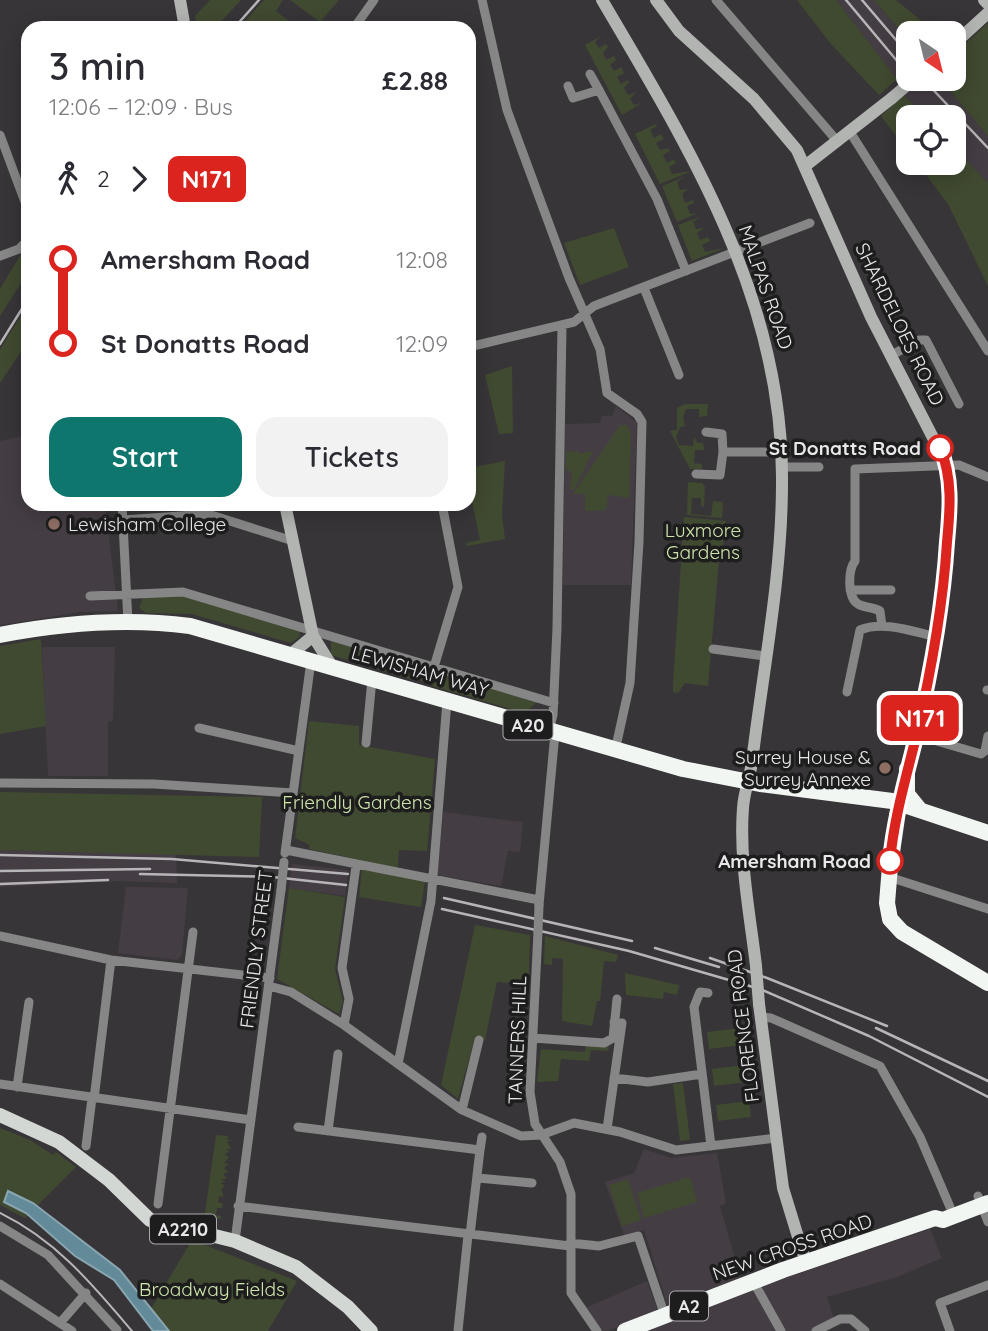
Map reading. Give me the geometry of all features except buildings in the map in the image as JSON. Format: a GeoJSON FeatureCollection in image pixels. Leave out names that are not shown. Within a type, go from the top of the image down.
{"type":"FeatureCollection","features":[{"type":"Feature","properties":{"kind":"highway","name":"LEWISHAM WAY"},"geometry":{"type":"LineString","coordinates":[[0,635],[61,626],[128,622],[190,626],[615,751],[706,775],[899,804],[988,833]]}},
{"type":"Feature","properties":{"kind":"highway"},"geometry":{"type":"LineString","coordinates":[[907,769],[907,794],[921,811]]}},
{"type":"Feature","properties":{"kind":"highway"},"geometry":{"type":"LineString","coordinates":[[880,802],[891,820],[891,854]]}},
{"type":"Feature","properties":{"kind":"highway"},"geometry":{"type":"LineString","coordinates":[[899,804],[889,877],[888,911],[895,927],[988,983]]}},
{"type":"Feature","properties":{"kind":"highway","name":"NEW CROSS ROAD"},"geometry":{"type":"LineString","coordinates":[[935,1218],[939,1211],[984,1199]]}},
{"type":"Feature","properties":{"kind":"highway","name":"NEW CROSS ROAD"},"geometry":{"type":"LineString","coordinates":[[625,1331],[806,1262],[935,1218],[943,1220],[984,1199]]}},
{"type":"Feature","properties":{"kind":"main road","name":"A2210"},"geometry":{"type":"LineString","coordinates":[[0,1115],[58,1142],[109,1180],[150,1220],[235,1241],[296,1267],[348,1307],[371,1331]]}},
{"type":"Feature","properties":{"kind":"street"},"geometry":{"type":"LineString","coordinates":[[180,0],[184,21]]}},
{"type":"Feature","properties":{"kind":"street"},"geometry":{"type":"LineString","coordinates":[[359,21],[376,0]]}},
{"type":"Feature","properties":{"kind":"street"},"geometry":{"type":"LineString","coordinates":[[482,0],[507,110],[583,314],[600,349],[607,393],[637,414],[643,432],[631,669],[625,715],[615,751]]}},
{"type":"Feature","properties":{"kind":"street","name":"MALPAS ROAD"},"geometry":{"type":"LineString","coordinates":[[602,0],[683,136],[736,253],[770,356],[782,467],[779,534],[747,782]]}},
{"type":"Feature","properties":{"kind":"street","name":"SHARDELOES ROAD"},"geometry":{"type":"LineString","coordinates":[[656,0],[691,44],[778,125],[805,166],[871,317],[947,465],[948,526],[937,637],[899,804]]}},
{"type":"Feature","properties":{"kind":"street"},"geometry":{"type":"LineString","coordinates":[[716,0],[730,20],[787,79],[838,142]]}},
{"type":"Feature","properties":{"kind":"street"},"geometry":{"type":"LineString","coordinates":[[984,0],[988,4]]}},
{"type":"Feature","properties":{"kind":"street"},"geometry":{"type":"LineString","coordinates":[[966,33],[988,13]]}},
{"type":"Feature","properties":{"kind":"street"},"geometry":{"type":"LineString","coordinates":[[590,74],[657,199],[686,271]]}},
{"type":"Feature","properties":{"kind":"street"},"geometry":{"type":"LineString","coordinates":[[568,86],[573,98],[599,90]]}},
{"type":"Feature","properties":{"kind":"street"},"geometry":{"type":"LineString","coordinates":[[805,166],[900,91]]}},
{"type":"Feature","properties":{"kind":"street"},"geometry":{"type":"LineString","coordinates":[[850,132],[988,351]]}},
{"type":"Feature","properties":{"kind":"street"},"geometry":{"type":"LineString","coordinates":[[0,135],[21,191]]}},
{"type":"Feature","properties":{"kind":"street"},"geometry":{"type":"LineString","coordinates":[[476,344],[574,322],[594,306],[810,223]]}},
{"type":"Feature","properties":{"kind":"street"},"geometry":{"type":"LineString","coordinates":[[0,256],[21,247]]}},
{"type":"Feature","properties":{"kind":"street"},"geometry":{"type":"LineString","coordinates":[[644,288],[680,375]]}},
{"type":"Feature","properties":{"kind":"street","name":"TANNERS HILL"},"geometry":{"type":"LineString","coordinates":[[562,326],[554,703],[539,902],[531,1102],[535,1124],[560,1162],[569,1186],[571,1293],[597,1331]]}},
{"type":"Feature","properties":{"kind":"street"},"geometry":{"type":"LineString","coordinates":[[892,355],[919,340],[926,340],[959,404]]}},
{"type":"Feature","properties":{"kind":"street"},"geometry":{"type":"LineString","coordinates":[[696,474],[720,475],[722,434],[706,432]]}},
{"type":"Feature","properties":{"kind":"street"},"geometry":{"type":"LineString","coordinates":[[723,452],[781,452]]}},
{"type":"Feature","properties":{"kind":"street"},"geometry":{"type":"LineString","coordinates":[[882,626],[880,611],[861,607],[853,600],[850,590],[856,538],[855,469],[947,465],[968,467],[988,477]]}},
{"type":"Feature","properties":{"kind":"street"},"geometry":{"type":"LineString","coordinates":[[782,467],[819,467]]}},
{"type":"Feature","properties":{"kind":"street"},"geometry":{"type":"LineString","coordinates":[[122,511],[128,622]]}},
{"type":"Feature","properties":{"kind":"street"},"geometry":{"type":"LineString","coordinates":[[123,520],[192,511]]}},
{"type":"Feature","properties":{"kind":"street"},"geometry":{"type":"LineString","coordinates":[[212,511],[293,541]]}},
{"type":"Feature","properties":{"kind":"street"},"geometry":{"type":"LineString","coordinates":[[287,511],[313,633],[311,661]]}},
{"type":"Feature","properties":{"kind":"street"},"geometry":{"type":"LineString","coordinates":[[434,667],[458,587],[443,511]]}},
{"type":"Feature","properties":{"kind":"street"},"geometry":{"type":"LineString","coordinates":[[850,590],[891,590]]}},
{"type":"Feature","properties":{"kind":"street","name":"LEWISHAM WAY"},"geometry":{"type":"LineString","coordinates":[[90,596],[183,592],[554,703]]}},
{"type":"Feature","properties":{"kind":"street"},"geometry":{"type":"LineString","coordinates":[[847,692],[860,630],[870,626],[882,626],[937,637]]}},
{"type":"Feature","properties":{"kind":"street"},"geometry":{"type":"LineString","coordinates":[[290,654],[313,633]]}},
{"type":"Feature","properties":{"kind":"street"},"geometry":{"type":"LineString","coordinates":[[313,633],[333,668]]}},
{"type":"Feature","properties":{"kind":"street"},"geometry":{"type":"LineString","coordinates":[[713,649],[765,656]]}},
{"type":"Feature","properties":{"kind":"street","name":"FRIENDLY STREET"},"geometry":{"type":"LineString","coordinates":[[235,1241],[311,661]]}},
{"type":"Feature","properties":{"kind":"street"},"geometry":{"type":"LineString","coordinates":[[366,743],[372,679]]}},
{"type":"Feature","properties":{"kind":"street"},"geometry":{"type":"LineString","coordinates":[[398,1064],[427,925],[447,701]]}},
{"type":"Feature","properties":{"kind":"street"},"geometry":{"type":"LineString","coordinates":[[199,728],[299,751]]}},
{"type":"Feature","properties":{"kind":"street"},"geometry":{"type":"LineString","coordinates":[[916,736],[981,754],[985,751],[988,736]]}},
{"type":"Feature","properties":{"kind":"street","name":"FLORENCE ROAD"},"geometry":{"type":"LineString","coordinates":[[747,782],[742,825],[759,1004],[783,1188],[806,1262]]}},
{"type":"Feature","properties":{"kind":"street"},"geometry":{"type":"LineString","coordinates":[[0,783],[154,784],[293,793]]}},
{"type":"Feature","properties":{"kind":"street"},"geometry":{"type":"LineString","coordinates":[[286,850],[539,902]]}},
{"type":"Feature","properties":{"kind":"street"},"geometry":{"type":"LineString","coordinates":[[344,1026],[349,999],[342,968],[356,866]]}},
{"type":"Feature","properties":{"kind":"street"},"geometry":{"type":"LineString","coordinates":[[889,877],[988,908]]}},
{"type":"Feature","properties":{"kind":"street"},"geometry":{"type":"LineString","coordinates":[[158,1204],[193,932]]}},
{"type":"Feature","properties":{"kind":"street"},"geometry":{"type":"LineString","coordinates":[[0,936],[111,960],[269,982],[291,992],[344,1026],[462,1110],[522,1136],[541,1135],[574,1123],[607,1129],[668,1149],[776,1138]]}},
{"type":"Feature","properties":{"kind":"street"},"geometry":{"type":"LineString","coordinates":[[86,1146],[111,960]]}},
{"type":"Feature","properties":{"kind":"street"},"geometry":{"type":"LineString","coordinates":[[708,993],[700,992],[694,1007],[711,1146]]}},
{"type":"Feature","properties":{"kind":"street"},"geometry":{"type":"LineString","coordinates":[[533,1038],[604,1043],[612,1038],[617,999]]}},
{"type":"Feature","properties":{"kind":"street"},"geometry":{"type":"LineString","coordinates":[[16,1087],[29,1002]]}},
{"type":"Feature","properties":{"kind":"street"},"geometry":{"type":"LineString","coordinates":[[761,1017],[771,1018],[880,1066],[920,1137],[950,1207]]}},
{"type":"Feature","properties":{"kind":"street"},"geometry":{"type":"LineString","coordinates":[[607,1129],[622,1023],[614,1021]]}},
{"type":"Feature","properties":{"kind":"street"},"geometry":{"type":"LineString","coordinates":[[462,1110],[479,1040]]}},
{"type":"Feature","properties":{"kind":"street"},"geometry":{"type":"LineString","coordinates":[[328,1131],[338,1054]]}},
{"type":"Feature","properties":{"kind":"street"},"geometry":{"type":"LineString","coordinates":[[614,1078],[648,1082],[702,1074]]}},
{"type":"Feature","properties":{"kind":"street"},"geometry":{"type":"LineString","coordinates":[[0,1084],[251,1120]]}},
{"type":"Feature","properties":{"kind":"street"},"geometry":{"type":"LineString","coordinates":[[298,1127],[480,1150]]}},
{"type":"Feature","properties":{"kind":"street"},"geometry":{"type":"LineString","coordinates":[[458,1331],[482,1137]]}},
{"type":"Feature","properties":{"kind":"street"},"geometry":{"type":"LineString","coordinates":[[478,1178],[533,1183]]}},
{"type":"Feature","properties":{"kind":"street"},"geometry":{"type":"LineString","coordinates":[[984,1199],[988,1222]]}},
{"type":"Feature","properties":{"kind":"street"},"geometry":{"type":"LineString","coordinates":[[238,1206],[570,1245],[599,1246],[638,1236],[664,1316]]}},
{"type":"Feature","properties":{"kind":"street"},"geometry":{"type":"LineString","coordinates":[[0,1226],[48,1255],[86,1293],[117,1330]]}},
{"type":"Feature","properties":{"kind":"street"},"geometry":{"type":"LineString","coordinates":[[753,1281],[781,1331]]}},
{"type":"Feature","properties":{"kind":"street"},"geometry":{"type":"LineString","coordinates":[[0,1284],[72,1331]]}},
{"type":"Feature","properties":{"kind":"street"},"geometry":{"type":"LineString","coordinates":[[950,1331],[935,1305],[988,1286]]}},
{"type":"Feature","properties":{"kind":"street"},"geometry":{"type":"LineString","coordinates":[[60,1323],[86,1293]]}},
{"type":"Feature","properties":{"kind":"street"},"geometry":{"type":"LineString","coordinates":[[816,1331],[840,1319],[851,1319],[865,1331]]}},
{"type":"Feature","properties":{"kind":"shaded area"},"geometry":{"type":"Polygon","coordinates":[[[836,0],[874,0],[896,26],[896,78],[836,0]]]}},
{"type":"Feature","properties":{"kind":"shaded area"},"geometry":{"type":"Polygon","coordinates":[[[909,91],[950,91],[962,105],[914,105],[904,95],[909,91]]]}},
{"type":"Feature","properties":{"kind":"shaded area"},"geometry":{"type":"Polygon","coordinates":[[[966,110],[988,136],[988,183],[966,160],[966,110]]]}},
{"type":"Feature","properties":{"kind":"shaded area"},"geometry":{"type":"Polygon","coordinates":[[[616,406],[637,423],[631,585],[563,585],[565,424],[600,423],[602,416],[612,416],[616,406]]]}},
{"type":"Feature","properties":{"kind":"shaded area","name":"Lewisham College"},"geometry":{"type":"Polygon","coordinates":[[[21,436],[21,511],[106,511],[118,611],[81,612],[0,625],[0,441],[21,436]]]}},
{"type":"Feature","properties":{"kind":"shaded area"},"geometry":{"type":"Polygon","coordinates":[[[42,647],[115,647],[113,721],[108,722],[108,776],[48,776],[42,647]]]}},
{"type":"Feature","properties":{"kind":"shaded area"},"geometry":{"type":"Polygon","coordinates":[[[443,812],[523,822],[520,852],[508,851],[501,886],[437,875],[443,812]]]}},
{"type":"Feature","properties":{"kind":"shaded area"},"geometry":{"type":"Polygon","coordinates":[[[0,850],[176,854],[177,883],[119,881],[0,887],[0,850]]]}},
{"type":"Feature","properties":{"kind":"shaded area"},"geometry":{"type":"Polygon","coordinates":[[[292,864],[348,870],[345,896],[289,888],[292,864]]]}},
{"type":"Feature","properties":{"kind":"shaded area"},"geometry":{"type":"Polygon","coordinates":[[[126,887],[188,888],[182,955],[177,960],[118,953],[126,887]]]}},
{"type":"Feature","properties":{"kind":"shaded area"},"geometry":{"type":"Polygon","coordinates":[[[644,1149],[671,1158],[717,1153],[726,1203],[720,1206],[741,1279],[668,1307],[644,1230],[624,1235],[605,1182],[634,1173],[644,1149]]]}},
{"type":"Feature","properties":{"kind":"shaded area"},"geometry":{"type":"Polygon","coordinates":[[[930,1229],[942,1258],[897,1277],[827,1297],[834,1319],[812,1331],[643,1331],[750,1290],[930,1229]]]}},
{"type":"Feature","properties":{"kind":"shaded area"},"geometry":{"type":"Polygon","coordinates":[[[647,1281],[657,1308],[655,1312],[608,1331],[600,1331],[583,1309],[647,1281]]]}},
{"type":"Feature","properties":{"kind":"green space"},"geometry":{"type":"Polygon","coordinates":[[[210,0],[241,0],[222,21],[196,21],[195,16],[210,0]]]}},
{"type":"Feature","properties":{"kind":"green space"},"geometry":{"type":"Polygon","coordinates":[[[264,0],[283,0],[276,11],[289,21],[245,21],[264,0]]]}},
{"type":"Feature","properties":{"kind":"green space"},"geometry":{"type":"Polygon","coordinates":[[[290,0],[339,0],[319,21],[290,0]]]}},
{"type":"Feature","properties":{"kind":"green space"},"geometry":{"type":"Polygon","coordinates":[[[797,0],[836,0],[896,80],[879,95],[831,44],[797,0]]]}},
{"type":"Feature","properties":{"kind":"green space"},"geometry":{"type":"Polygon","coordinates":[[[874,0],[896,0],[921,21],[896,21],[896,26],[874,0]]]}},
{"type":"Feature","properties":{"kind":"green space"},"geometry":{"type":"Polygon","coordinates":[[[988,23],[988,136],[966,110],[966,105],[962,105],[950,91],[966,91],[966,43],[988,23]]]}},
{"type":"Feature","properties":{"kind":"green space"},"geometry":{"type":"Polygon","coordinates":[[[601,36],[595,42],[599,48],[606,44],[608,47],[603,53],[606,60],[614,56],[616,60],[610,65],[614,71],[621,67],[624,73],[617,77],[621,84],[628,80],[624,88],[628,95],[636,92],[630,99],[634,105],[642,103],[622,115],[585,45],[601,36]]]}},
{"type":"Feature","properties":{"kind":"green space"},"geometry":{"type":"Polygon","coordinates":[[[904,95],[914,105],[896,105],[896,136],[881,116],[904,95]]]}},
{"type":"Feature","properties":{"kind":"green space"},"geometry":{"type":"Polygon","coordinates":[[[656,124],[657,126],[650,130],[654,138],[661,134],[664,139],[656,143],[660,150],[668,148],[670,151],[663,155],[667,163],[674,159],[676,163],[669,167],[672,174],[692,171],[660,184],[635,134],[656,124]]]}},
{"type":"Feature","properties":{"kind":"green space"},"geometry":{"type":"Polygon","coordinates":[[[966,160],[988,183],[988,286],[948,204],[926,175],[966,175],[966,160]]]}},
{"type":"Feature","properties":{"kind":"green space"},"geometry":{"type":"Polygon","coordinates":[[[684,177],[677,182],[680,190],[688,189],[682,194],[685,203],[693,200],[694,203],[687,206],[690,214],[698,213],[677,222],[662,186],[684,177]]]}},
{"type":"Feature","properties":{"kind":"green space"},"geometry":{"type":"Polygon","coordinates":[[[700,217],[693,222],[696,229],[704,228],[697,233],[700,240],[708,237],[710,241],[702,245],[705,252],[724,248],[692,261],[678,225],[700,217]]]}},
{"type":"Feature","properties":{"kind":"green space"},"geometry":{"type":"Polygon","coordinates":[[[614,228],[629,267],[580,285],[564,243],[614,228]]]}},
{"type":"Feature","properties":{"kind":"green space"},"geometry":{"type":"Polygon","coordinates":[[[21,254],[21,283],[0,316],[0,289],[21,254]]]}},
{"type":"Feature","properties":{"kind":"green space"},"geometry":{"type":"Polygon","coordinates":[[[21,316],[21,352],[0,383],[0,350],[21,316]]]}},
{"type":"Feature","properties":{"kind":"green space"},"geometry":{"type":"Polygon","coordinates":[[[512,366],[513,433],[499,434],[485,375],[512,366]]]}},
{"type":"Feature","properties":{"kind":"green space"},"geometry":{"type":"Polygon","coordinates":[[[685,404],[708,404],[707,416],[699,417],[699,409],[686,409],[683,418],[685,426],[680,427],[676,437],[679,445],[693,446],[694,437],[698,443],[703,443],[704,450],[695,450],[694,463],[702,464],[702,469],[690,469],[670,431],[677,430],[677,408],[685,404]]]}},
{"type":"Feature","properties":{"kind":"green space"},"geometry":{"type":"Polygon","coordinates":[[[620,425],[627,425],[631,434],[629,498],[608,495],[606,510],[585,511],[585,494],[573,494],[620,425]]]}},
{"type":"Feature","properties":{"kind":"green space"},"geometry":{"type":"Polygon","coordinates":[[[578,451],[579,454],[593,451],[574,490],[570,489],[572,472],[566,470],[566,452],[578,451]]]}},
{"type":"Feature","properties":{"kind":"green space"},"geometry":{"type":"Polygon","coordinates":[[[505,461],[502,515],[505,539],[467,546],[466,543],[480,540],[474,511],[476,467],[505,461]]]}},
{"type":"Feature","properties":{"kind":"green space"},"geometry":{"type":"Polygon","coordinates":[[[688,482],[702,483],[705,487],[704,507],[701,506],[701,498],[692,498],[691,514],[711,516],[713,501],[723,502],[722,518],[687,515],[688,482]]]}},
{"type":"Feature","properties":{"kind":"green space","name":"Luxmore Gardens"},"geometry":{"type":"Polygon","coordinates":[[[684,517],[726,521],[719,561],[708,686],[685,683],[678,693],[673,692],[673,683],[684,517]]]}},
{"type":"Feature","properties":{"kind":"green space"},"geometry":{"type":"Polygon","coordinates":[[[144,596],[189,596],[301,630],[299,637],[291,643],[192,614],[146,613],[139,608],[144,596]]]}},
{"type":"Feature","properties":{"kind":"green space"},"geometry":{"type":"Polygon","coordinates":[[[41,639],[46,726],[0,734],[0,646],[41,639]]]}},
{"type":"Feature","properties":{"kind":"green space"},"geometry":{"type":"Polygon","coordinates":[[[331,640],[427,668],[429,671],[424,677],[427,684],[414,677],[413,680],[331,655],[331,640]]]}},
{"type":"Feature","properties":{"kind":"green space"},"geometry":{"type":"Polygon","coordinates":[[[442,674],[537,702],[525,713],[432,686],[442,674]]]}},
{"type":"Feature","properties":{"kind":"green space","name":"Friendly Gardens"},"geometry":{"type":"Polygon","coordinates":[[[309,721],[359,726],[359,745],[435,759],[427,851],[399,850],[398,868],[309,849],[310,845],[295,838],[309,721]]]}},
{"type":"Feature","properties":{"kind":"green space"},"geometry":{"type":"Polygon","coordinates":[[[0,792],[262,797],[259,857],[0,850],[0,792]]]}},
{"type":"Feature","properties":{"kind":"green space"},"geometry":{"type":"Polygon","coordinates":[[[362,869],[425,881],[421,907],[359,897],[362,869]]]}},
{"type":"Feature","properties":{"kind":"green space"},"geometry":{"type":"Polygon","coordinates":[[[289,888],[345,897],[335,969],[343,1002],[339,1014],[277,979],[289,888]]]}},
{"type":"Feature","properties":{"kind":"green space"},"geometry":{"type":"Polygon","coordinates":[[[475,925],[530,935],[529,973],[525,984],[497,982],[485,1040],[475,1037],[458,1099],[441,1085],[475,925]]]}},
{"type":"Feature","properties":{"kind":"green space"},"geometry":{"type":"Polygon","coordinates":[[[545,936],[618,955],[616,962],[604,961],[600,1001],[597,1001],[592,1026],[562,1021],[563,959],[552,958],[552,965],[544,964],[545,936]]]}},
{"type":"Feature","properties":{"kind":"green space"},"geometry":{"type":"Polygon","coordinates":[[[625,973],[679,985],[677,995],[664,992],[663,999],[626,995],[625,973]]]}},
{"type":"Feature","properties":{"kind":"green space"},"geometry":{"type":"Polygon","coordinates":[[[740,1028],[742,1045],[709,1049],[707,1032],[740,1028]]]}},
{"type":"Feature","properties":{"kind":"green space"},"geometry":{"type":"Polygon","coordinates":[[[586,1044],[609,1046],[608,1051],[591,1050],[589,1061],[561,1059],[558,1081],[537,1082],[541,1049],[585,1052],[586,1044]]]}},
{"type":"Feature","properties":{"kind":"green space"},"geometry":{"type":"Polygon","coordinates":[[[745,1065],[747,1082],[714,1086],[712,1069],[745,1065]]]}},
{"type":"Feature","properties":{"kind":"green space"},"geometry":{"type":"Polygon","coordinates":[[[683,1083],[690,1140],[680,1141],[673,1084],[683,1083]]]}},
{"type":"Feature","properties":{"kind":"green space"},"geometry":{"type":"Polygon","coordinates":[[[749,1101],[751,1117],[718,1121],[716,1105],[749,1101]]]}},
{"type":"Feature","properties":{"kind":"green space"},"geometry":{"type":"Polygon","coordinates":[[[0,1128],[30,1140],[53,1155],[56,1152],[76,1167],[25,1218],[0,1205],[0,1128]]]}},
{"type":"Feature","properties":{"kind":"green space"},"geometry":{"type":"Polygon","coordinates":[[[216,1135],[228,1136],[227,1140],[232,1140],[227,1142],[231,1148],[226,1150],[230,1151],[225,1154],[229,1157],[224,1163],[229,1164],[224,1168],[228,1172],[223,1174],[227,1178],[221,1180],[226,1181],[221,1183],[225,1186],[221,1189],[224,1197],[219,1196],[218,1202],[223,1204],[222,1208],[217,1208],[216,1215],[221,1216],[221,1219],[212,1218],[211,1222],[204,1220],[216,1135]]]}},
{"type":"Feature","properties":{"kind":"green space"},"geometry":{"type":"Polygon","coordinates":[[[690,1177],[697,1202],[644,1218],[637,1193],[690,1177]]]}},
{"type":"Feature","properties":{"kind":"green space"},"geometry":{"type":"Polygon","coordinates":[[[628,1179],[641,1220],[622,1226],[609,1185],[628,1179]]]}},
{"type":"Feature","properties":{"kind":"green space","name":"Broadway Fields"},"geometry":{"type":"Polygon","coordinates":[[[192,1240],[297,1281],[268,1331],[169,1331],[151,1309],[192,1240]]]}},
{"type":"Feature","properties":{"kind":"water"},"geometry":{"type":"Polygon","coordinates":[[[8,1191],[33,1203],[120,1270],[169,1331],[153,1331],[114,1280],[75,1256],[26,1213],[4,1202],[8,1191]]]}},
{"type":"Feature","properties":{"kind":"tram line"},"geometry":{"type":"LineString","coordinates":[[0,1213],[56,1250],[88,1280],[132,1331]]}},
{"type":"Feature","properties":{"kind":"railway"},"geometry":{"type":"LineString","coordinates":[[240,21],[259,0]]}},
{"type":"Feature","properties":{"kind":"railway"},"geometry":{"type":"LineString","coordinates":[[846,0],[896,60]]}},
{"type":"Feature","properties":{"kind":"railway"},"geometry":{"type":"LineString","coordinates":[[862,0],[896,40]]}},
{"type":"Feature","properties":{"kind":"railway"},"geometry":{"type":"LineString","coordinates":[[934,91],[988,148]]}},
{"type":"Feature","properties":{"kind":"railway"},"geometry":{"type":"LineString","coordinates":[[0,344],[21,310]]}},
{"type":"Feature","properties":{"kind":"railway"},"geometry":{"type":"LineString","coordinates":[[0,855],[172,859],[348,874]]}},
{"type":"Feature","properties":{"kind":"railway"},"geometry":{"type":"LineString","coordinates":[[0,871],[150,869]]}},
{"type":"Feature","properties":{"kind":"railway"},"geometry":{"type":"LineString","coordinates":[[140,874],[273,877],[346,885]]}},
{"type":"Feature","properties":{"kind":"railway"},"geometry":{"type":"LineString","coordinates":[[0,884],[108,880]]}},
{"type":"Feature","properties":{"kind":"railway"},"geometry":{"type":"LineString","coordinates":[[444,898],[632,941]]}},
{"type":"Feature","properties":{"kind":"railway"},"geometry":{"type":"LineString","coordinates":[[442,909],[629,951],[760,989],[869,1036],[988,1097]]}},
{"type":"Feature","properties":{"kind":"railway"},"geometry":{"type":"LineString","coordinates":[[655,948],[719,967]]}},
{"type":"Feature","properties":{"kind":"railway"},"geometry":{"type":"LineString","coordinates":[[710,958],[887,1026]]}},
{"type":"Feature","properties":{"kind":"railway"},"geometry":{"type":"LineString","coordinates":[[876,1028],[988,1081]]}},
{"type":"Feature","properties":{"kind":"bus line","name":"N171"},"geometry":{"type":"LineString","coordinates":[[890,861],[898,827],[899,795],[915,742],[937,637],[945,573],[949,479],[940,448]]}},
{"type":"Feature","properties":{"kind":"place","name":"St Donatts Road"},"geometry":{"type":"Point","coordinates":[940,448]}},
{"type":"Feature","properties":{"kind":"place","name":"Lewisham College"},"geometry":{"type":"Point","coordinates":[54,524]}},
{"type":"Feature","properties":{"kind":"place","name":"Surrey House & Surrey Annexe"},"geometry":{"type":"Point","coordinates":[885,768]}},
{"type":"Feature","properties":{"kind":"place","name":"Amersham Road"},"geometry":{"type":"Point","coordinates":[890,861]}}]}
